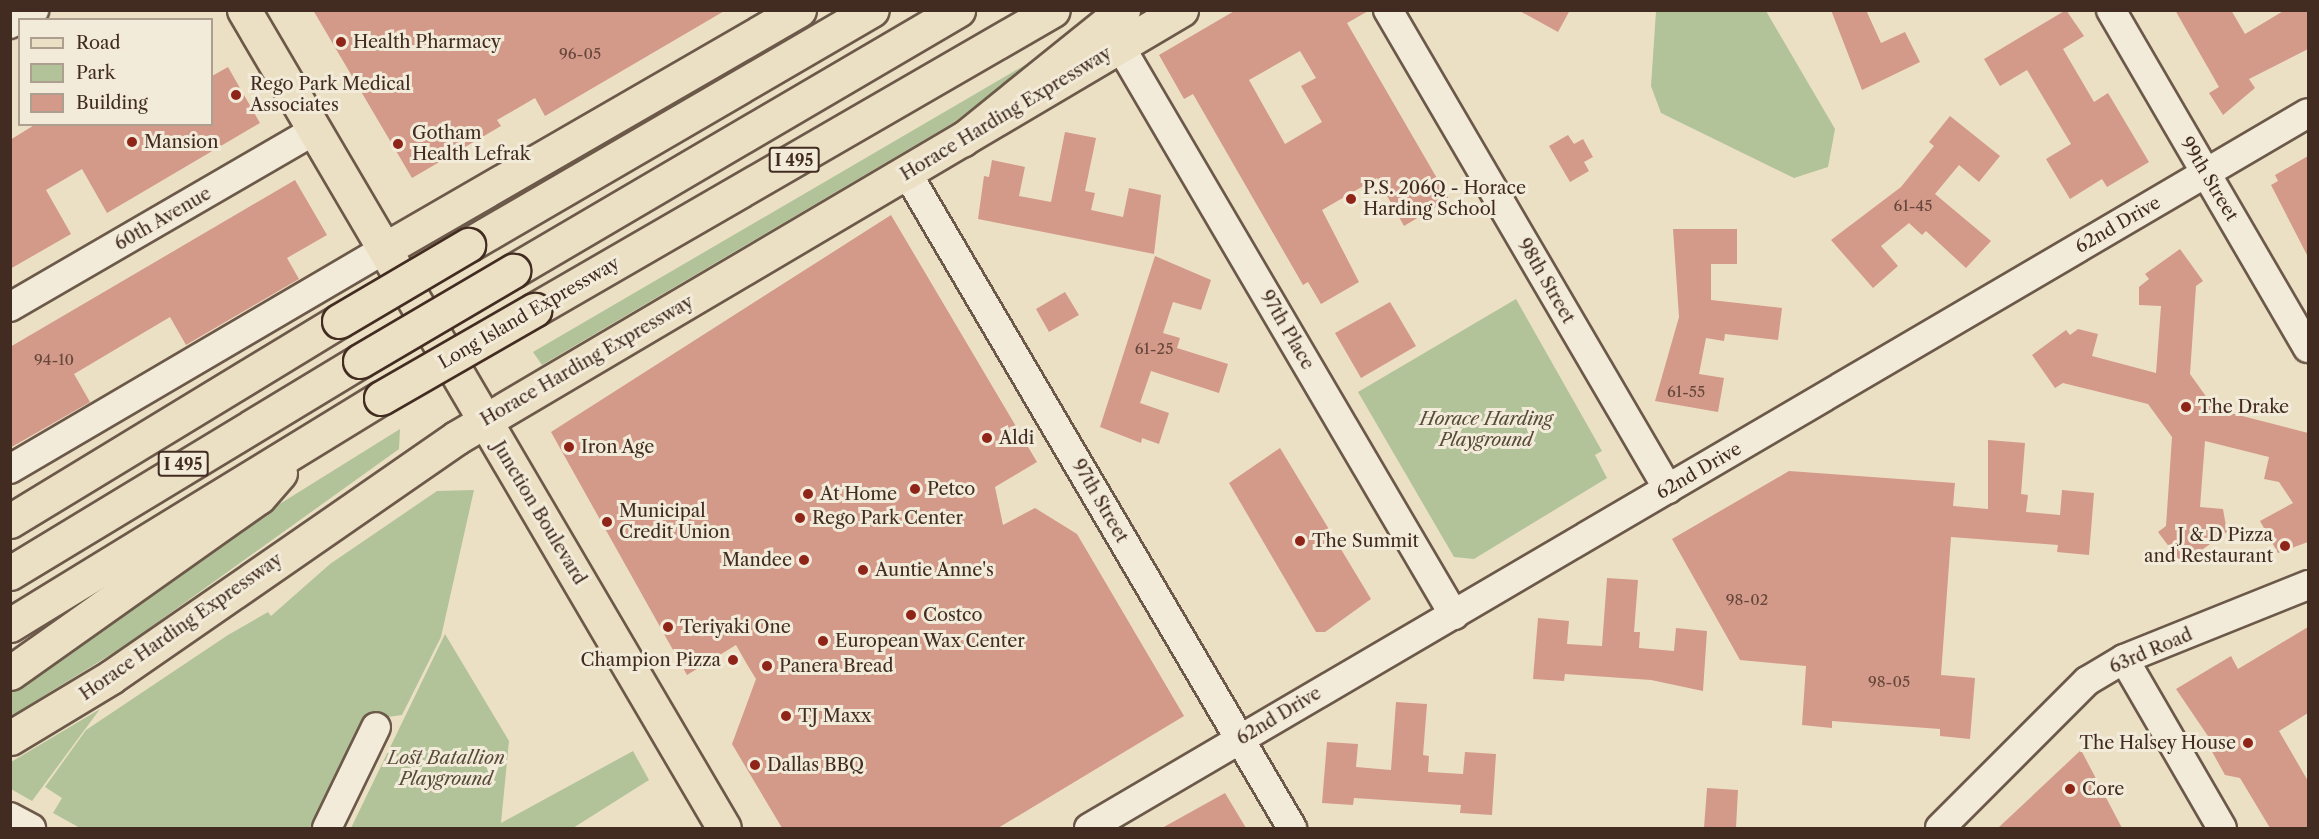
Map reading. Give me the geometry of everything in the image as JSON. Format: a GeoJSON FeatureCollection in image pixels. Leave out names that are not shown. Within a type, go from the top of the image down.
{"type":"FeatureCollection","features":[{"type":"Feature","properties":{"kind":"main road","name":"Junction Boulevard"},"geometry":{"type":"LineString","coordinates":[[244,10],[724,828]]}},
{"type":"Feature","properties":{"kind":"main road"},"geometry":{"type":"LineString","coordinates":[[386,249],[799,10]]}},
{"type":"Feature","properties":{"kind":"main road"},"geometry":{"type":"LineString","coordinates":[[10,521],[339,321],[871,10]]}},
{"type":"Feature","properties":{"kind":"main road","name":"I 495"},"geometry":{"type":"LineString","coordinates":[[10,573],[360,361],[958,10]]}},
{"type":"Feature","properties":{"kind":"main road","name":"Long Island Expressway"},"geometry":{"type":"LineString","coordinates":[[10,625],[381,398],[1053,10]]}},
{"type":"Feature","properties":{"kind":"main road"},"geometry":{"type":"LineString","coordinates":[[962,140],[1123,10]]}},
{"type":"Feature","properties":{"kind":"main road","name":"Horace Harding Expressway"},"geometry":{"type":"LineString","coordinates":[[10,738],[111,677],[343,512],[484,421],[1181,10]]}},
{"type":"Feature","properties":{"kind":"main road"},"geometry":{"type":"LineString","coordinates":[[10,503],[270,362]]}},
{"type":"Feature","properties":{"kind":"main road"},"geometry":{"type":"LineString","coordinates":[[10,673],[259,497],[305,444]]}},
{"type":"Feature","properties":{"kind":"street"},"geometry":{"type":"LineString","coordinates":[[20,18],[34,10]]}},
{"type":"Feature","properties":{"kind":"street","name":"98th Street"},"geometry":{"type":"LineString","coordinates":[[1388,10],[1668,489]]}},
{"type":"Feature","properties":{"kind":"street","name":"99th Street"},"geometry":{"type":"LineString","coordinates":[[2111,10],[2308,348]]}},
{"type":"Feature","properties":{"kind":"street","name":"97th Place"},"geometry":{"type":"LineString","coordinates":[[1120,46],[1454,615]]}},
{"type":"Feature","properties":{"kind":"street","name":"62nd Drive"},"geometry":{"type":"LineString","coordinates":[[1089,828],[2308,113]]}},
{"type":"Feature","properties":{"kind":"street","name":"60th Avenue"},"geometry":{"type":"LineString","coordinates":[[10,307],[315,130]]}},
{"type":"Feature","properties":{"kind":"street","name":"97th Street"},"geometry":{"type":"LineString","coordinates":[[908,173],[1292,828]]}},
{"type":"Feature","properties":{"kind":"street"},"geometry":{"type":"LineString","coordinates":[[10,469],[386,249]]}},
{"type":"Feature","properties":{"kind":"street","name":"63rd Road"},"geometry":{"type":"LineString","coordinates":[[1940,828],[2087,681],[2124,659],[2308,585]]}},
{"type":"Feature","properties":{"kind":"street"},"geometry":{"type":"LineString","coordinates":[[2124,659],[2222,828]]}},
{"type":"Feature","properties":{"kind":"street"},"geometry":{"type":"LineString","coordinates":[[327,828],[376,728]]}},
{"type":"Feature","properties":{"kind":"street"},"geometry":{"type":"LineString","coordinates":[[10,817],[31,828]]}},
{"type":"Feature","properties":{"kind":"green space"},"geometry":{"type":"Polygon","coordinates":[[[1656,11],[1766,11],[1835,129],[1828,167],[1794,178],[1661,113],[1651,86],[1656,11]]]}},
{"type":"Feature","properties":{"kind":"green space"},"geometry":{"type":"Polygon","coordinates":[[[1037,58],[953,123],[542,365],[533,352],[1037,58]]]}},
{"type":"Feature","properties":{"kind":"green space","name":"Horace Harding Playground"},"geometry":{"type":"Polygon","coordinates":[[[1516,299],[1602,451],[1595,455],[1607,478],[1474,559],[1454,557],[1358,392],[1516,299]]]}},
{"type":"Feature","properties":{"kind":"green space"},"geometry":{"type":"Polygon","coordinates":[[[400,429],[399,449],[123,647],[11,716],[10,692],[278,505],[400,429]]]}},
{"type":"Feature","properties":{"kind":"green space"},"geometry":{"type":"Polygon","coordinates":[[[474,490],[441,637],[402,715],[373,719],[319,828],[80,828],[53,813],[62,798],[45,787],[86,730],[228,635],[268,612],[271,616],[330,564],[437,491],[474,490]]]}},
{"type":"Feature","properties":{"kind":"green space","name":"Lost Batallion Playground"},"geometry":{"type":"Polygon","coordinates":[[[445,634],[509,741],[501,823],[633,751],[649,780],[573,828],[351,828],[445,634]]]}},
{"type":"Feature","properties":{"kind":"green space"},"geometry":{"type":"Polygon","coordinates":[[[100,709],[32,801],[11,789],[11,762],[100,709]]]}},
{"type":"Feature","properties":{"kind":"building"},"geometry":{"type":"Polygon","coordinates":[[[313,10],[726,10],[545,116],[535,98],[497,120],[501,126],[412,178],[313,10]]]}},
{"type":"Feature","properties":{"kind":"building"},"geometry":{"type":"Polygon","coordinates":[[[1236,10],[1370,10],[1347,23],[1449,199],[1404,226],[1377,178],[1322,210],[1359,282],[1321,304],[1308,282],[1303,285],[1193,94],[1184,99],[1159,55],[1236,10]],[[1300,51],[1249,80],[1285,144],[1322,122],[1301,86],[1316,78],[1300,51]]]}},
{"type":"Feature","properties":{"kind":"building"},"geometry":{"type":"Polygon","coordinates":[[[1518,10],[1570,10],[1558,32],[1518,10]]]}},
{"type":"Feature","properties":{"kind":"building"},"geometry":{"type":"Polygon","coordinates":[[[1831,10],[1866,10],[1881,43],[1905,32],[1920,62],[1862,90],[1831,10]]]}},
{"type":"Feature","properties":{"kind":"building"},"geometry":{"type":"Polygon","coordinates":[[[2066,10],[2084,36],[2063,49],[2094,102],[2108,93],[2149,162],[2107,187],[2102,179],[2070,199],[2046,159],[2071,144],[2027,70],[2000,86],[1984,59],[2066,10]]]}},
{"type":"Feature","properties":{"kind":"building"},"geometry":{"type":"Polygon","coordinates":[[[2175,10],[2231,10],[2245,34],[2285,10],[2308,10],[2308,49],[2249,79],[2255,88],[2223,115],[2209,93],[2219,87],[2175,10]]]}},
{"type":"Feature","properties":{"kind":"building"},"geometry":{"type":"Polygon","coordinates":[[[228,67],[260,123],[107,213],[82,169],[46,190],[71,234],[10,269],[10,140],[33,126],[213,126],[213,75],[228,67]]]}},
{"type":"Feature","properties":{"kind":"building"},"geometry":{"type":"Polygon","coordinates":[[[1950,116],[2000,156],[1979,182],[1959,165],[1935,194],[1991,241],[1966,268],[1926,231],[1922,235],[1909,223],[1881,246],[1898,266],[1873,288],[1831,240],[1901,187],[1934,146],[1929,142],[1950,116]]]}},
{"type":"Feature","properties":{"kind":"building"},"geometry":{"type":"Polygon","coordinates":[[[1065,132],[1096,138],[1085,191],[1095,193],[1091,210],[1123,217],[1129,188],[1161,195],[1154,254],[978,219],[984,176],[989,177],[992,160],[1025,167],[1019,196],[1051,202],[1065,132]]]}},
{"type":"Feature","properties":{"kind":"building"},"geometry":{"type":"Polygon","coordinates":[[[1568,135],[1574,144],[1583,139],[1593,157],[1584,162],[1589,171],[1570,182],[1549,146],[1568,135]]]}},
{"type":"Feature","properties":{"kind":"building"},"geometry":{"type":"Polygon","coordinates":[[[2308,156],[2308,257],[2271,185],[2278,181],[2275,175],[2308,156]]]}},
{"type":"Feature","properties":{"kind":"building"},"geometry":{"type":"Polygon","coordinates":[[[295,180],[327,235],[287,258],[299,279],[186,345],[170,317],[74,374],[90,402],[10,448],[10,347],[295,180]]]}},
{"type":"Feature","properties":{"kind":"building","name":"Rego Park Center"},"geometry":{"type":"Polygon","coordinates":[[[891,215],[1037,462],[995,487],[1003,525],[1035,508],[1077,534],[1184,716],[998,828],[782,828],[732,744],[756,679],[736,645],[687,675],[551,432],[891,215]]]}},
{"type":"Feature","properties":{"kind":"building"},"geometry":{"type":"Polygon","coordinates":[[[1673,229],[1737,229],[1737,264],[1711,264],[1711,300],[1782,308],[1778,340],[1725,334],[1724,341],[1706,338],[1699,374],[1724,378],[1718,412],[1655,401],[1679,317],[1673,229]]]}},
{"type":"Feature","properties":{"kind":"building","name":"The Drake"},"geometry":{"type":"Polygon","coordinates":[[[2180,249],[2203,281],[2196,286],[2190,374],[2215,409],[2308,433],[2308,542],[2278,553],[2260,521],[2293,503],[2279,482],[2264,479],[2269,457],[2205,441],[2200,507],[2223,509],[2227,532],[2182,564],[2158,532],[2166,526],[2172,437],[2148,404],[2063,383],[2055,388],[2032,355],[2066,330],[2070,335],[2078,329],[2098,334],[2092,356],[2156,373],[2161,306],[2139,305],[2139,287],[2149,279],[2145,274],[2180,249]]]}},
{"type":"Feature","properties":{"kind":"building"},"geometry":{"type":"Polygon","coordinates":[[[1155,256],[1211,280],[1201,310],[1173,302],[1163,333],[1180,338],[1177,348],[1228,364],[1219,393],[1151,371],[1140,403],[1169,413],[1159,444],[1142,438],[1141,443],[1100,427],[1155,256]]]}},
{"type":"Feature","properties":{"kind":"building"},"geometry":{"type":"Polygon","coordinates":[[[1065,292],[1079,315],[1049,332],[1036,309],[1065,292]]]}},
{"type":"Feature","properties":{"kind":"building"},"geometry":{"type":"Polygon","coordinates":[[[1390,302],[1416,346],[1361,378],[1335,333],[1390,302]]]}},
{"type":"Feature","properties":{"kind":"building"},"geometry":{"type":"Polygon","coordinates":[[[1988,440],[2025,443],[2021,494],[2028,495],[2026,512],[2060,515],[2062,490],[2094,493],[2089,555],[2057,552],[2058,545],[1951,537],[1941,675],[1975,678],[1970,739],[1940,736],[1940,729],[1832,721],[1832,728],[1802,725],[1806,666],[1740,660],[1672,539],[1789,471],[1955,483],[1953,506],[1988,509],[1988,440]]]}},
{"type":"Feature","properties":{"kind":"building","name":"The Summit"},"geometry":{"type":"Polygon","coordinates":[[[1280,448],[1371,599],[1325,632],[1316,632],[1229,483],[1280,448]]]}},
{"type":"Feature","properties":{"kind":"building"},"geometry":{"type":"Polygon","coordinates":[[[1607,578],[1638,580],[1634,632],[1640,632],[1639,648],[1674,651],[1676,628],[1707,631],[1703,691],[1651,680],[1565,674],[1564,681],[1533,679],[1538,618],[1569,621],[1567,644],[1602,646],[1607,578]]]}},
{"type":"Feature","properties":{"kind":"building","name":"The Halsey House"},"geometry":{"type":"Polygon","coordinates":[[[2308,627],[2308,713],[2279,731],[2308,781],[2308,828],[2270,828],[2240,778],[2225,775],[2210,748],[2214,745],[2176,689],[2231,656],[2238,669],[2308,627]]]}},
{"type":"Feature","properties":{"kind":"building"},"geometry":{"type":"Polygon","coordinates":[[[1396,702],[1427,704],[1423,755],[1429,756],[1428,772],[1463,774],[1465,752],[1496,754],[1492,815],[1460,813],[1461,805],[1354,798],[1353,805],[1322,803],[1327,742],[1358,744],[1356,767],[1391,770],[1396,702]]]}},
{"type":"Feature","properties":{"kind":"building","name":"Core"},"geometry":{"type":"Polygon","coordinates":[[[2081,750],[2122,828],[1998,828],[2081,750]]]}},
{"type":"Feature","properties":{"kind":"building"},"geometry":{"type":"Polygon","coordinates":[[[1707,788],[1738,790],[1736,828],[1704,828],[1707,788]]]}},
{"type":"Feature","properties":{"kind":"building"},"geometry":{"type":"Polygon","coordinates":[[[1225,793],[1246,828],[1162,828],[1225,793]]]}},
{"type":"Feature","properties":{"kind":"place","name":"Health Pharmacy"},"geometry":{"type":"Point","coordinates":[341,42]}},
{"type":"Feature","properties":{"kind":"place","name":"Rego Park Medical Associates"},"geometry":{"type":"Point","coordinates":[236,95]}},
{"type":"Feature","properties":{"kind":"place","name":"Mansion"},"geometry":{"type":"Point","coordinates":[132,142]}},
{"type":"Feature","properties":{"kind":"place","name":"Gotham Health Lefrak"},"geometry":{"type":"Point","coordinates":[398,144]}},
{"type":"Feature","properties":{"kind":"place","name":"P.S. 206Q - Horace Harding School"},"geometry":{"type":"Point","coordinates":[1351,199]}},
{"type":"Feature","properties":{"kind":"place","name":"The Drake"},"geometry":{"type":"Point","coordinates":[2186,407]}},
{"type":"Feature","properties":{"kind":"place","name":"Aldi"},"geometry":{"type":"Point","coordinates":[987,438]}},
{"type":"Feature","properties":{"kind":"place","name":"Iron Age"},"geometry":{"type":"Point","coordinates":[569,447]}},
{"type":"Feature","properties":{"kind":"place","name":"Petco"},"geometry":{"type":"Point","coordinates":[915,489]}},
{"type":"Feature","properties":{"kind":"place","name":"At Home"},"geometry":{"type":"Point","coordinates":[808,494]}},
{"type":"Feature","properties":{"kind":"place","name":"Rego Park Center"},"geometry":{"type":"Point","coordinates":[800,518]}},
{"type":"Feature","properties":{"kind":"place","name":"Municipal Credit Union"},"geometry":{"type":"Point","coordinates":[607,522]}},
{"type":"Feature","properties":{"kind":"place","name":"The Summit"},"geometry":{"type":"Point","coordinates":[1300,541]}},
{"type":"Feature","properties":{"kind":"place","name":"J & D Pizza and Restaurant"},"geometry":{"type":"Point","coordinates":[2285,546]}},
{"type":"Feature","properties":{"kind":"place","name":"Mandee"},"geometry":{"type":"Point","coordinates":[804,560]}},
{"type":"Feature","properties":{"kind":"place","name":"Auntie Anne's"},"geometry":{"type":"Point","coordinates":[863,570]}},
{"type":"Feature","properties":{"kind":"place","name":"Costco"},"geometry":{"type":"Point","coordinates":[911,615]}},
{"type":"Feature","properties":{"kind":"place","name":"Teriyaki One"},"geometry":{"type":"Point","coordinates":[668,627]}},
{"type":"Feature","properties":{"kind":"place","name":"European Wax Center"},"geometry":{"type":"Point","coordinates":[823,641]}},
{"type":"Feature","properties":{"kind":"place","name":"Champion Pizza"},"geometry":{"type":"Point","coordinates":[733,660]}},
{"type":"Feature","properties":{"kind":"place","name":"Panera Bread"},"geometry":{"type":"Point","coordinates":[767,666]}},
{"type":"Feature","properties":{"kind":"place","name":"TJ Maxx"},"geometry":{"type":"Point","coordinates":[786,716]}},
{"type":"Feature","properties":{"kind":"place","name":"The Halsey House"},"geometry":{"type":"Point","coordinates":[2248,743]}},
{"type":"Feature","properties":{"kind":"place","name":"Dallas BBQ"},"geometry":{"type":"Point","coordinates":[755,765]}},
{"type":"Feature","properties":{"kind":"place","name":"Core"},"geometry":{"type":"Point","coordinates":[2070,789]}}]}
